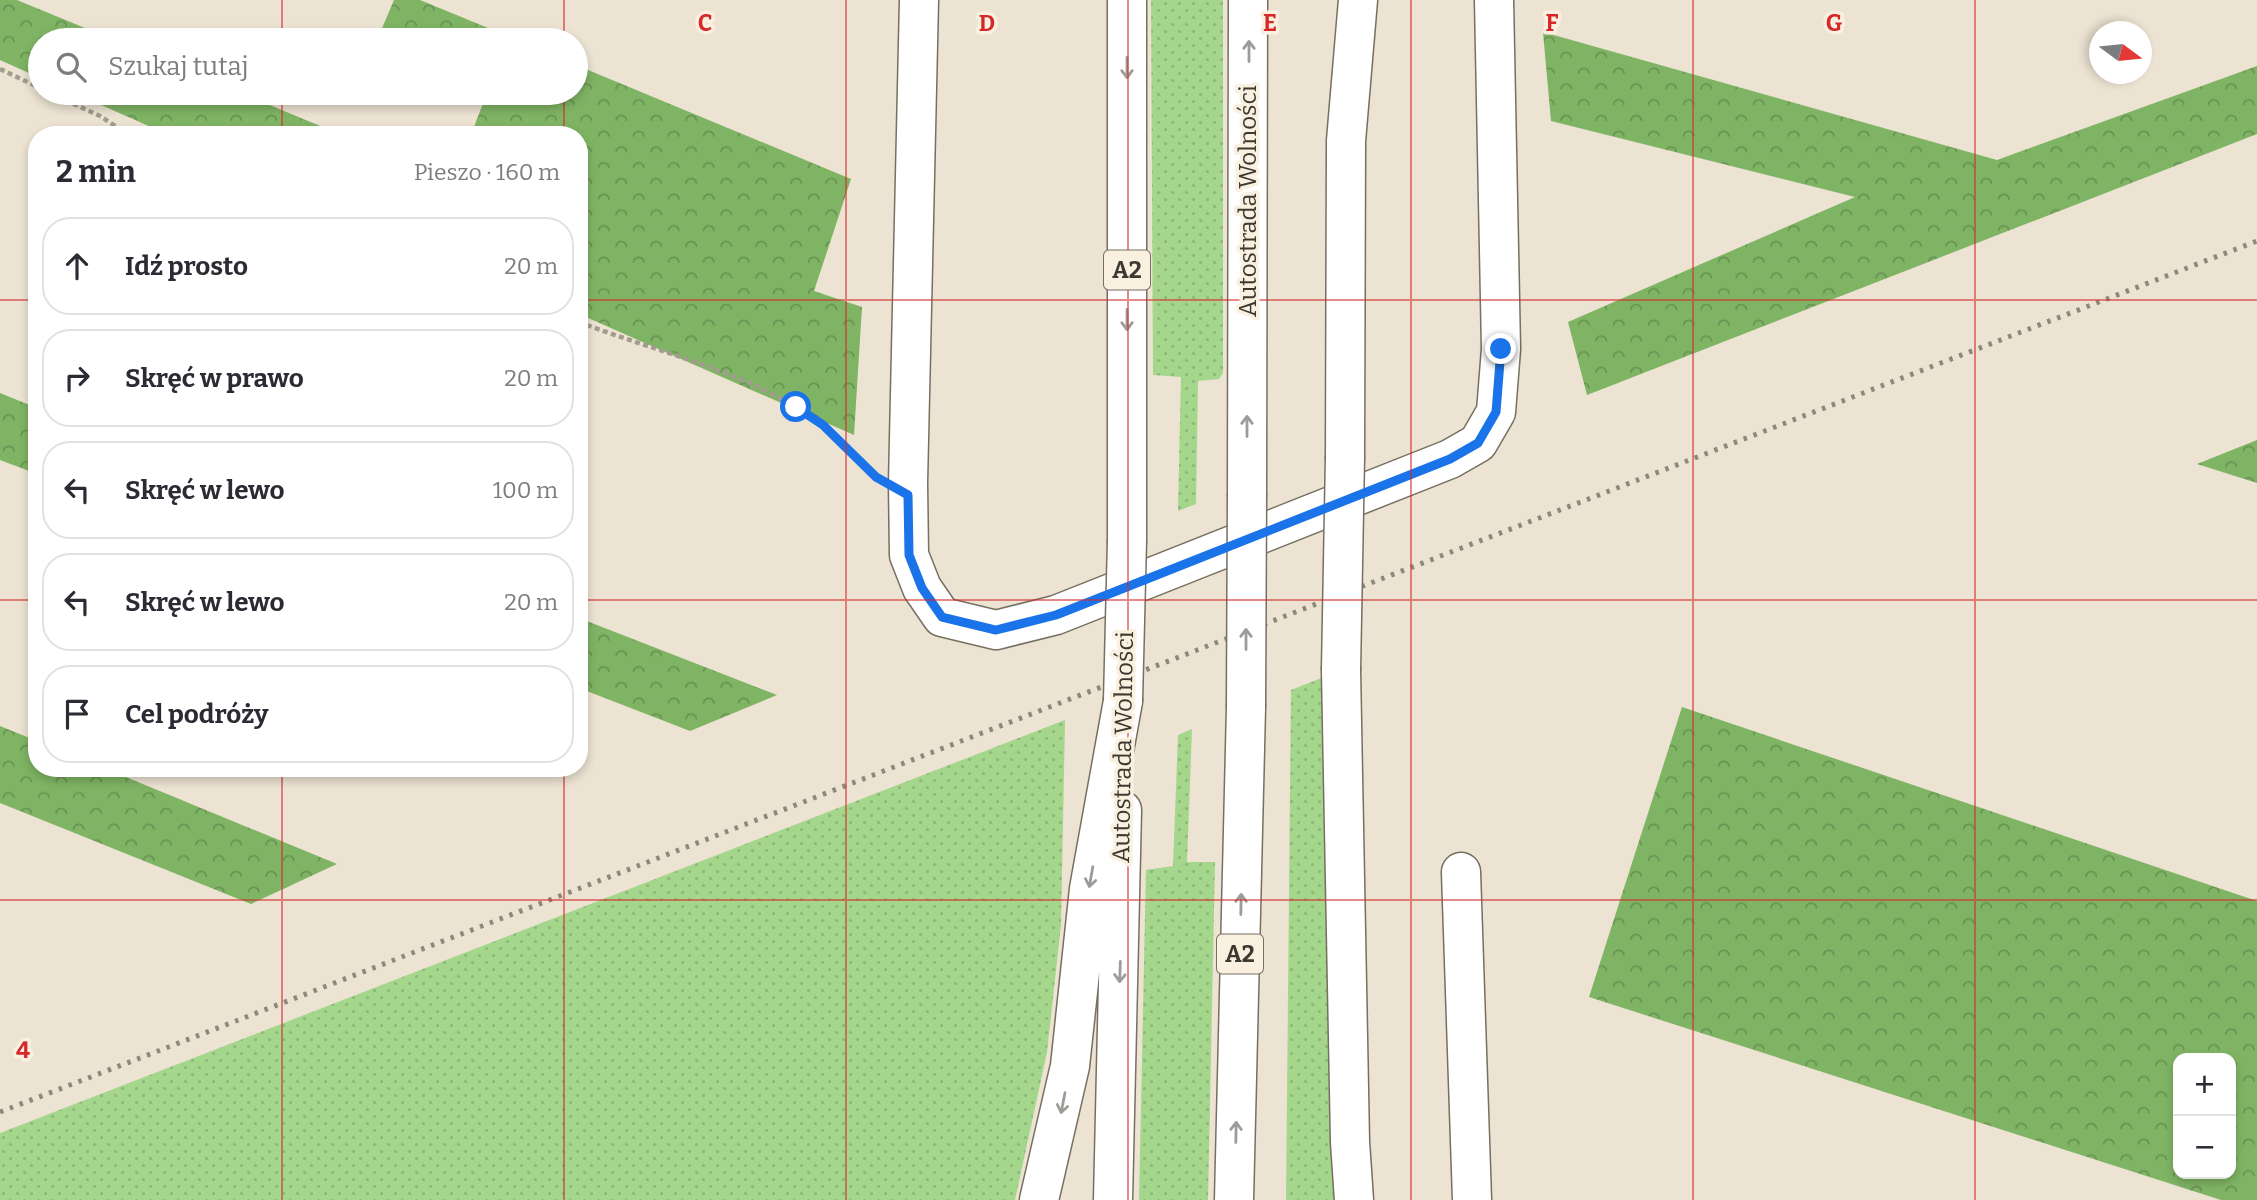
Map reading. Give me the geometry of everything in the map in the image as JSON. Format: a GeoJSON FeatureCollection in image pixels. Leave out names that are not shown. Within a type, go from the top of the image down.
{"type":"FeatureCollection","features":[{"type":"Feature","properties":{"kind":"main road"},"geometry":{"type":"LineString","coordinates":[[919,0],[909,555],[922,588],[942,617],[996,630],[1056,615],[1450,459],[1478,443],[1496,412],[1501,349],[1494,0]]}},
{"type":"Feature","properties":{"kind":"main road","name":"Autostrada Wolności"},"geometry":{"type":"LineString","coordinates":[[1113,1200],[1117,759],[1124,701],[1128,540],[1127,0]]}},
{"type":"Feature","properties":{"kind":"main road","name":"Autostrada Wolności"},"geometry":{"type":"LineString","coordinates":[[1234,1200],[1246,707],[1248,0]]}},
{"type":"Feature","properties":{"kind":"main road"},"geometry":{"type":"LineString","coordinates":[[1354,1200],[1350,1142],[1340,670],[1345,457],[1346,141],[1357,0]]}},
{"type":"Feature","properties":{"kind":"main road"},"geometry":{"type":"LineString","coordinates":[[1040,1200],[1070,1066],[1089,889],[1117,759]]}},
{"type":"Feature","properties":{"kind":"main road"},"geometry":{"type":"LineString","coordinates":[[1461,872],[1472,1200]]}},
{"type":"Feature","properties":{"kind":"path"},"geometry":{"type":"LineString","coordinates":[[0,69],[28,82]]}},
{"type":"Feature","properties":{"kind":"path"},"geometry":{"type":"LineString","coordinates":[[76,105],[115,126]]}},
{"type":"Feature","properties":{"kind":"path"},"geometry":{"type":"LineString","coordinates":[[588,325],[713,369],[796,407],[823,425],[876,477],[908,495]]}},
{"type":"Feature","properties":{"kind":"green space"},"geometry":{"type":"Polygon","coordinates":[[[0,0],[17,0],[85,28],[28,28],[28,73],[0,60],[0,0]]]}},
{"type":"Feature","properties":{"kind":"green space"},"geometry":{"type":"Polygon","coordinates":[[[394,0],[420,0],[488,28],[382,28],[394,0]]]}},
{"type":"Feature","properties":{"kind":"green space"},"geometry":{"type":"Polygon","coordinates":[[[1151,0],[1223,0],[1223,373],[1219,379],[1198,381],[1196,504],[1178,511],[1181,377],[1153,375],[1151,0]]]}},
{"type":"Feature","properties":{"kind":"green space"},"geometry":{"type":"Polygon","coordinates":[[[1543,32],[1997,160],[2257,66],[2257,134],[1587,395],[1568,322],[1855,197],[1551,121],[1543,32]]]}},
{"type":"Feature","properties":{"kind":"green space"},"geometry":{"type":"Polygon","coordinates":[[[588,70],[851,179],[814,291],[862,307],[854,435],[588,318],[588,126],[474,126],[482,105],[588,105],[588,70]]]}},
{"type":"Feature","properties":{"kind":"green space"},"geometry":{"type":"Polygon","coordinates":[[[101,105],[270,105],[320,126],[149,126],[101,105]]]}},
{"type":"Feature","properties":{"kind":"green space"},"geometry":{"type":"Polygon","coordinates":[[[0,393],[28,404],[28,471],[0,460],[0,393]]]}},
{"type":"Feature","properties":{"kind":"green space"},"geometry":{"type":"Polygon","coordinates":[[[2257,440],[2257,483],[2197,464],[2257,440]]]}},
{"type":"Feature","properties":{"kind":"green space"},"geometry":{"type":"Polygon","coordinates":[[[588,622],[777,695],[690,731],[588,691],[588,622]]]}},
{"type":"Feature","properties":{"kind":"green space"},"geometry":{"type":"Polygon","coordinates":[[[1324,677],[1337,1200],[1286,1200],[1291,690],[1324,677]]]}},
{"type":"Feature","properties":{"kind":"green space"},"geometry":{"type":"Polygon","coordinates":[[[1682,707],[2257,901],[2257,1200],[2221,1200],[1589,997],[1682,707]]]}},
{"type":"Feature","properties":{"kind":"green space"},"geometry":{"type":"Polygon","coordinates":[[[1065,720],[1061,925],[1047,1052],[1015,1200],[0,1200],[0,1133],[1065,720]]]}},
{"type":"Feature","properties":{"kind":"green space"},"geometry":{"type":"Polygon","coordinates":[[[0,726],[28,737],[28,777],[126,777],[337,864],[251,904],[0,803],[0,726]]]}},
{"type":"Feature","properties":{"kind":"green space"},"geometry":{"type":"Polygon","coordinates":[[[1192,729],[1187,862],[1215,862],[1208,1200],[1139,1200],[1146,870],[1173,866],[1178,735],[1192,729]]]}},
{"type":"Feature","properties":{"kind":"railway"},"geometry":{"type":"LineString","coordinates":[[0,1112],[2257,241]]}},
{"type":"Feature","properties":{"kind":"route"},"geometry":{"type":"LineString","coordinates":[[796,407],[823,425],[876,477],[908,495],[909,555],[922,588],[942,617],[996,630],[1056,615],[1450,459],[1478,443],[1496,412],[1501,349]]}}]}
